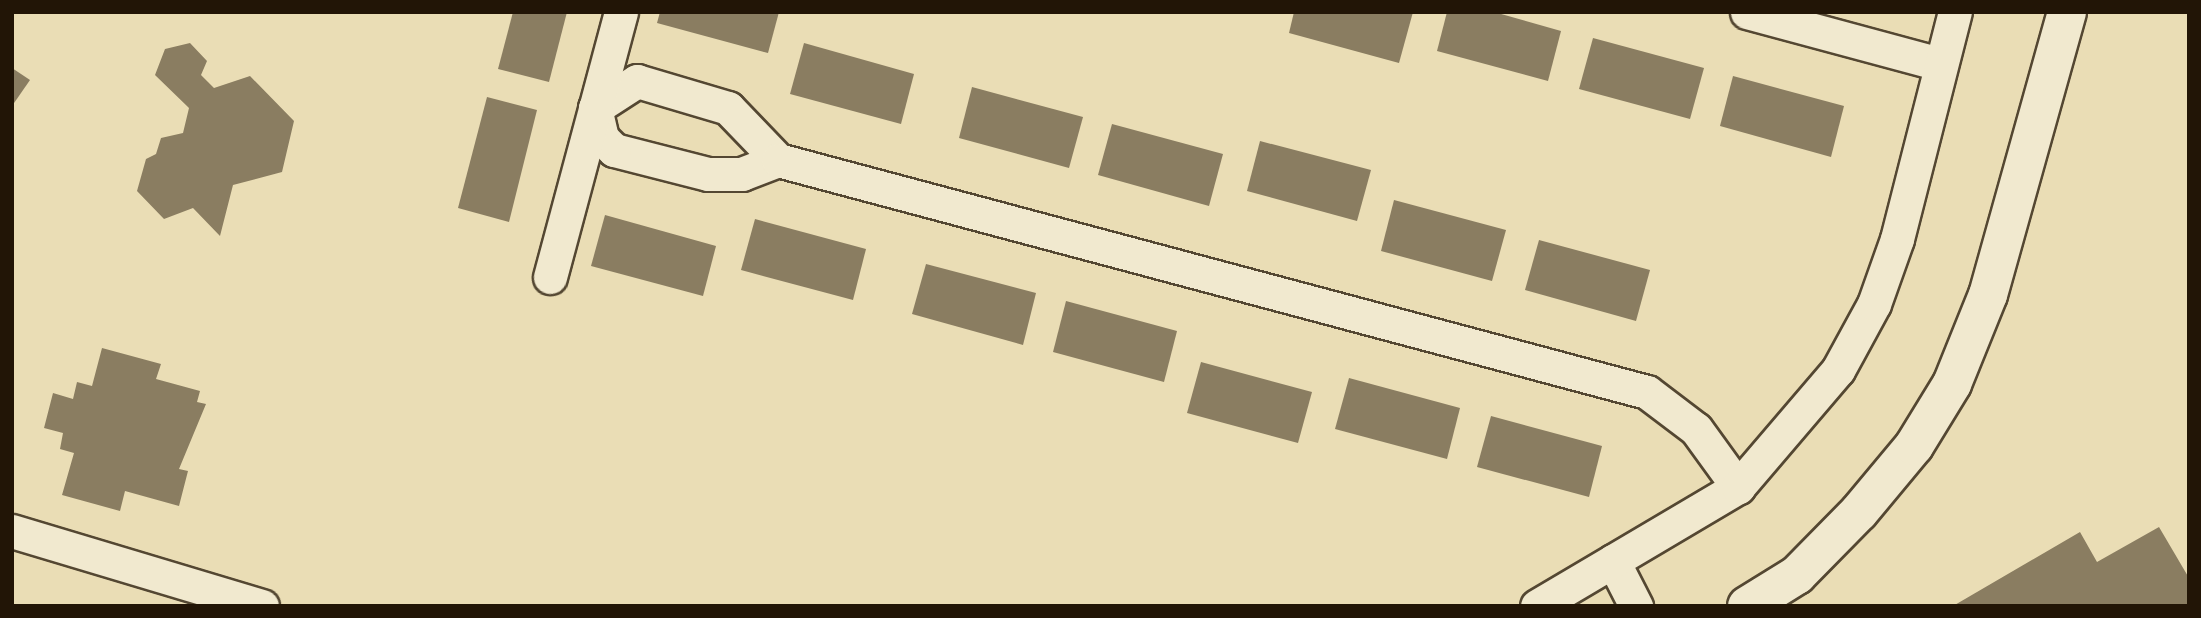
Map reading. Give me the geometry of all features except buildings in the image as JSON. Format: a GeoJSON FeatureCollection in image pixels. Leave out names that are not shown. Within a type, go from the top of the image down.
{"type":"FeatureCollection","features":[{"type":"Feature","properties":{"kind":"main road"},"geometry":{"type":"LineString","coordinates":[[1747,606],[1797,575],[1859,512],[1914,446],[1952,384],[1988,295],[2067,12]]}},
{"type":"Feature","properties":{"kind":"street"},"geometry":{"type":"LineString","coordinates":[[550,277],[621,12]]}},
{"type":"Feature","properties":{"kind":"street"},"geometry":{"type":"LineString","coordinates":[[1747,12],[1940,64]]}},
{"type":"Feature","properties":{"kind":"street"},"geometry":{"type":"LineString","coordinates":[[1537,606],[1738,487],[1838,370],[1874,304],[1955,12]]}},
{"type":"Feature","properties":{"kind":"street"},"geometry":{"type":"LineString","coordinates":[[595,108],[637,81],[728,108],[778,160],[1647,392],[1696,429],[1738,487]]}},
{"type":"Feature","properties":{"kind":"street"},"geometry":{"type":"LineString","coordinates":[[595,108],[602,138],[614,150],[708,174],[742,174],[778,160]]}},
{"type":"Feature","properties":{"kind":"street"},"geometry":{"type":"LineString","coordinates":[[12,531],[262,606]]}},
{"type":"Feature","properties":{"kind":"street"},"geometry":{"type":"LineString","coordinates":[[1613,561],[1636,606]]}}]}
